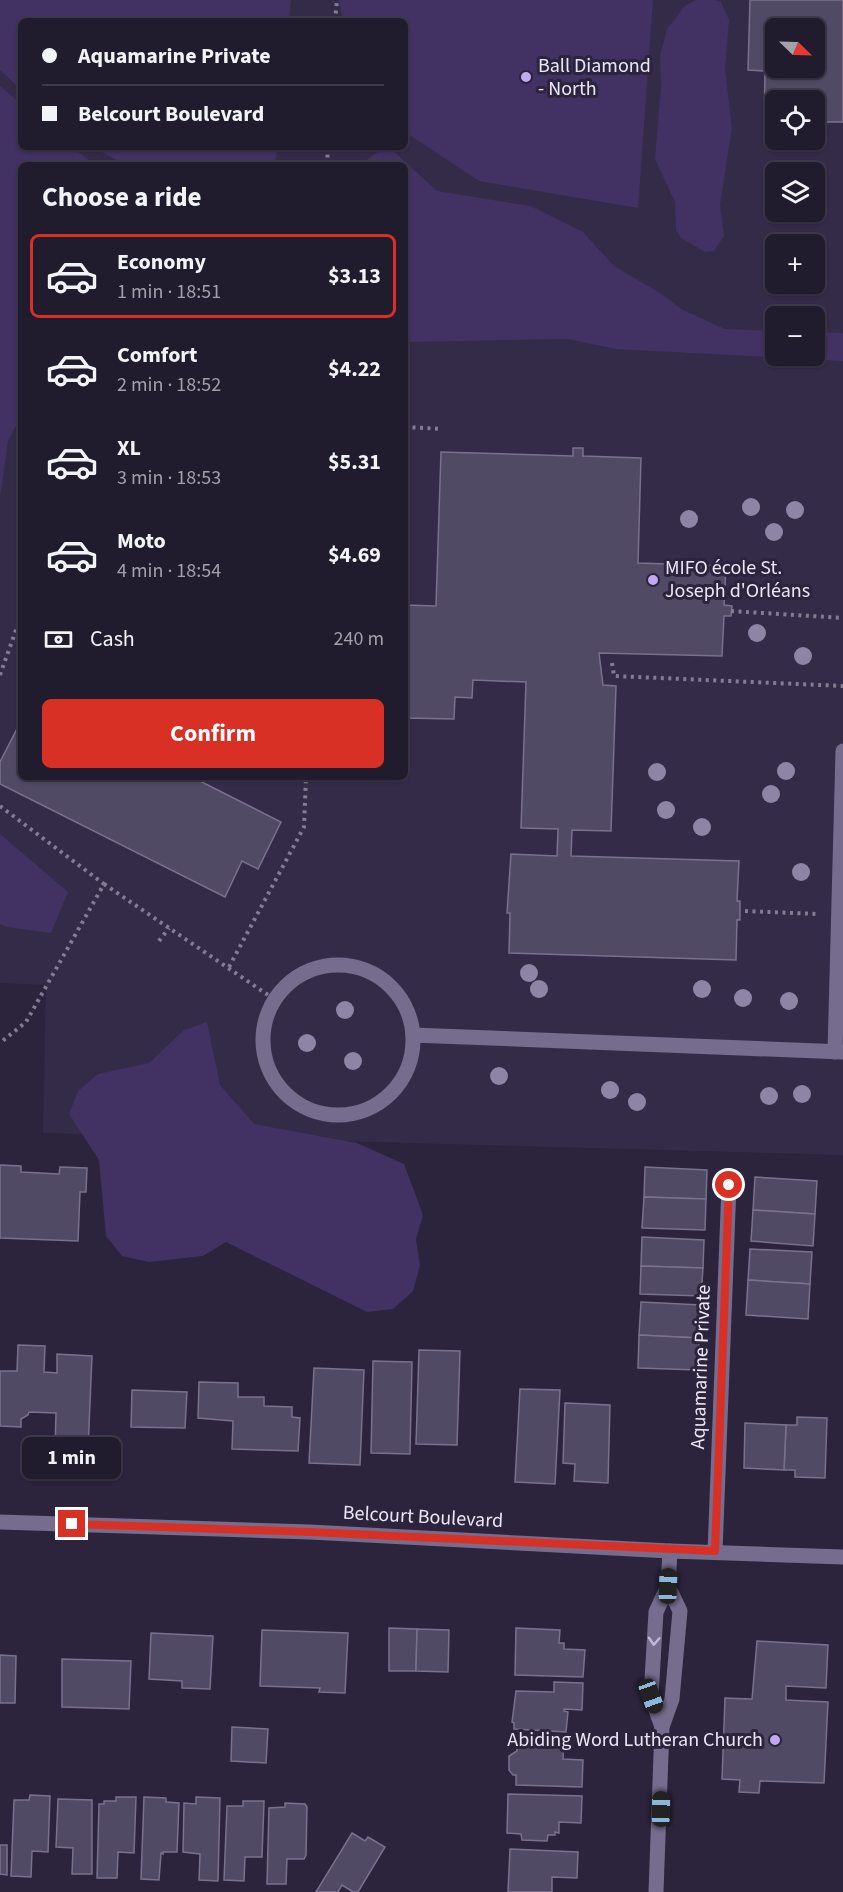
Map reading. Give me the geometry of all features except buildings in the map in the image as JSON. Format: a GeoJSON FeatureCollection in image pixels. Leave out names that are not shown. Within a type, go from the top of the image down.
{"type":"FeatureCollection","features":[{"type":"Feature","properties":{"kind":"street"},"geometry":{"type":"LineString","coordinates":[[413,1035],[839,1052],[838,915],[843,751]]}},
{"type":"Feature","properties":{"kind":"street"},"geometry":{"type":"LineString","coordinates":[[341,964],[367,969],[389,983],[405,1004],[413,1027],[413,1050],[406,1073],[393,1093],[373,1107],[351,1115],[327,1115],[304,1108],[285,1094],[271,1075],[263,1049],[264,1023],[274,999],[292,980],[315,967],[341,964]]}},
{"type":"Feature","properties":{"kind":"street","name":"Aquamarine Private"},"geometry":{"type":"LineString","coordinates":[[715,1551],[729,1185]]}},
{"type":"Feature","properties":{"kind":"street","name":"Belcourt Boulevard"},"geometry":{"type":"LineString","coordinates":[[0,1522],[310,1532],[670,1551],[843,1557]]}},
{"type":"Feature","properties":{"kind":"street"},"geometry":{"type":"LineString","coordinates":[[662,1727],[651,1696],[656,1612],[668,1586],[670,1551]]}},
{"type":"Feature","properties":{"kind":"street"},"geometry":{"type":"LineString","coordinates":[[656,1892],[661,1809],[662,1727],[672,1699],[680,1611],[668,1586]]}},
{"type":"Feature","properties":{"kind":"path"},"geometry":{"type":"LineString","coordinates":[[335,18],[337,0]]}},
{"type":"Feature","properties":{"kind":"path"},"geometry":{"type":"LineString","coordinates":[[408,427],[442,429]]}},
{"type":"Feature","properties":{"kind":"path"},"geometry":{"type":"LineString","coordinates":[[731,611],[843,618]]}},
{"type":"Feature","properties":{"kind":"path"},"geometry":{"type":"LineString","coordinates":[[0,675],[18,624]]}},
{"type":"Feature","properties":{"kind":"path"},"geometry":{"type":"LineString","coordinates":[[612,663],[614,676],[843,686]]}},
{"type":"Feature","properties":{"kind":"path"},"geometry":{"type":"LineString","coordinates":[[229,967],[304,827],[306,780]]}},
{"type":"Feature","properties":{"kind":"path"},"geometry":{"type":"LineString","coordinates":[[0,806],[104,884],[274,999]]}},
{"type":"Feature","properties":{"kind":"path"},"geometry":{"type":"LineString","coordinates":[[0,1043],[26,1022],[104,884]]}},
{"type":"Feature","properties":{"kind":"path"},"geometry":{"type":"LineString","coordinates":[[745,911],[838,915]]}},
{"type":"Feature","properties":{"kind":"path"},"geometry":{"type":"LineString","coordinates":[[159,941],[169,928]]}},
{"type":"Feature","properties":{"kind":"shaded area"},"geometry":{"type":"Polygon","coordinates":[[[0,0],[843,0],[843,1155],[43,1133],[46,985],[0,983],[0,0]]]}},
{"type":"Feature","properties":{"kind":"shaded area"},"geometry":{"type":"Polygon","coordinates":[[[0,0],[291,0],[289,18],[18,18],[18,87],[0,70],[0,0]]]}},
{"type":"Feature","properties":{"kind":"shaded area","name":"Ball Diamond - North"},"geometry":{"type":"Polygon","coordinates":[[[339,0],[653,0],[638,208],[479,181],[408,134],[408,18],[342,18],[339,0]]]}},
{"type":"Feature","properties":{"kind":"shaded area"},"geometry":{"type":"Polygon","coordinates":[[[696,0],[721,2],[729,20],[725,69],[732,128],[720,205],[724,236],[714,251],[705,252],[681,238],[676,230],[675,202],[655,159],[661,85],[660,56],[667,29],[685,6],[696,0]]]}},
{"type":"Feature","properties":{"kind":"shaded area"},"geometry":{"type":"Polygon","coordinates":[[[0,86],[18,101],[18,150],[76,150],[91,162],[18,162],[18,422],[8,441],[0,498],[0,86]]]}},
{"type":"Feature","properties":{"kind":"shaded area"},"geometry":{"type":"Polygon","coordinates":[[[98,150],[277,150],[275,162],[120,162],[98,150]]]}},
{"type":"Feature","properties":{"kind":"shaded area"},"geometry":{"type":"Polygon","coordinates":[[[380,150],[392,150],[405,162],[366,162],[380,150]]]}},
{"type":"Feature","properties":{"kind":"shaded area"},"geometry":{"type":"Polygon","coordinates":[[[408,164],[437,191],[530,206],[583,232],[614,266],[660,293],[683,310],[725,329],[765,331],[765,357],[616,349],[568,339],[408,342],[408,164]]]}},
{"type":"Feature","properties":{"kind":"shaded area"},"geometry":{"type":"Polygon","coordinates":[[[825,332],[843,333],[843,361],[825,360],[825,332]]]}},
{"type":"Feature","properties":{"kind":"shaded area"},"geometry":{"type":"Polygon","coordinates":[[[0,834],[68,892],[51,933],[0,924],[0,834]]]}},
{"type":"Feature","properties":{"kind":"shaded area"},"geometry":{"type":"Polygon","coordinates":[[[207,1022],[220,1085],[254,1124],[357,1143],[404,1164],[423,1215],[416,1239],[420,1266],[413,1291],[393,1309],[367,1312],[226,1242],[203,1256],[149,1262],[122,1256],[106,1236],[99,1160],[69,1114],[78,1091],[98,1074],[149,1063],[184,1030],[207,1022]]]}},
{"type":"Feature","properties":{"kind":"place","name":"Ball Diamond - North"},"geometry":{"type":"Point","coordinates":[526,77]}},
{"type":"Feature","properties":{"kind":"place","name":"MIFO école St. Joseph d'Orléans"},"geometry":{"type":"Point","coordinates":[653,580]}},
{"type":"Feature","properties":{"kind":"place","name":"Abiding Word Lutheran Church"},"geometry":{"type":"Point","coordinates":[775,1740]}},
{"type":"Feature","properties":{"kind":"route"},"geometry":{"type":"LineString","coordinates":[[72,1524],[310,1532],[670,1551],[715,1551],[729,1185]]}}]}
